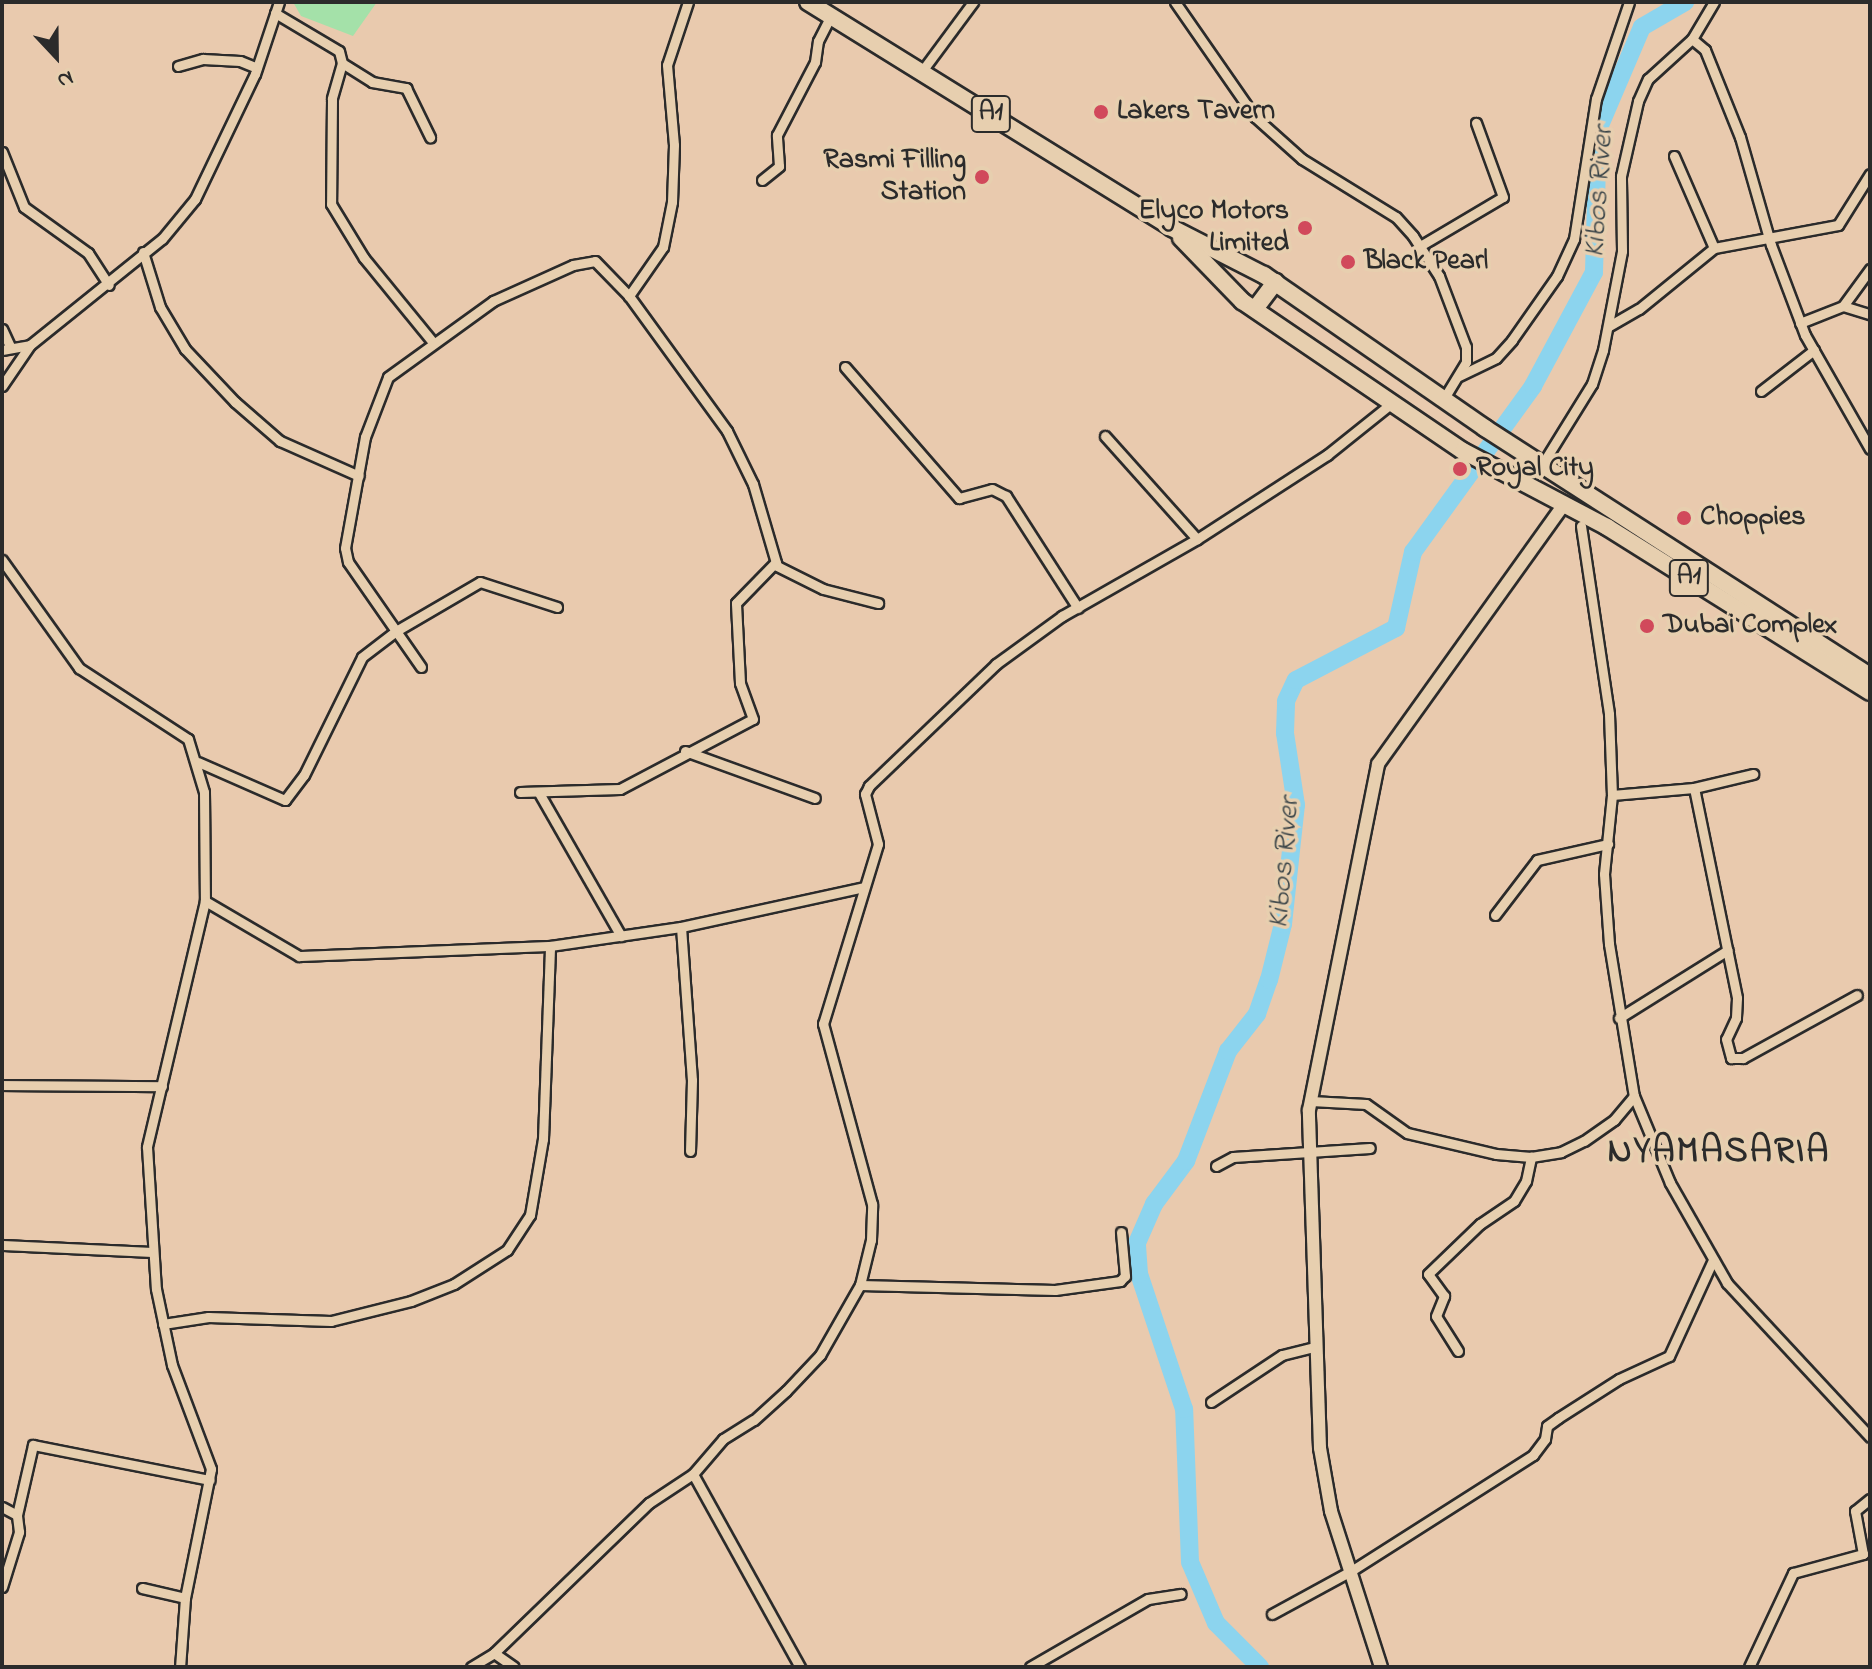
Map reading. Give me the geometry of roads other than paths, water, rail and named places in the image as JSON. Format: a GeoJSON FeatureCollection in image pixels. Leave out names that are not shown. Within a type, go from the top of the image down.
{"type":"FeatureCollection","features":[{"type":"Feature","properties":{"kind":"highway","name":"A1"},"geometry":{"type":"LineString","coordinates":[[808,2],[1172,228],[1275,282],[1485,428],[1870,676]]}},
{"type":"Feature","properties":{"kind":"highway","name":"A1"},"geometry":{"type":"LineString","coordinates":[[1172,228],[1255,309],[1463,451],[1562,507],[1607,527],[1870,692]]}},
{"type":"Feature","properties":{"kind":"highway"},"geometry":{"type":"LineString","coordinates":[[1255,309],[1275,282]]}},
{"type":"Feature","properties":{"kind":"main road"},"geometry":{"type":"LineString","coordinates":[[1381,1667],[1321,1459],[1313,1347],[1308,1154],[1311,1101],[1378,764],[1562,507]]}},
{"type":"Feature","properties":{"kind":"street"},"geometry":{"type":"LineString","coordinates":[[629,296],[663,247],[672,202],[674,145],[667,65],[688,2]]}},
{"type":"Feature","properties":{"kind":"street"},"geometry":{"type":"LineString","coordinates":[[922,71],[973,2]]}},
{"type":"Feature","properties":{"kind":"street"},"geometry":{"type":"LineString","coordinates":[[1175,2],[1255,117],[1302,159],[1396,217],[1420,246],[1439,276],[1466,347],[1459,376],[1443,400]]}},
{"type":"Feature","properties":{"kind":"street"},"geometry":{"type":"LineString","coordinates":[[1459,376],[1496,358],[1512,340],[1557,276],[1574,239],[1596,99],[1629,2]]}},
{"type":"Feature","properties":{"kind":"street"},"geometry":{"type":"LineString","coordinates":[[1543,463],[1592,384],[1609,326],[1622,251],[1621,176],[1638,101],[1657,68],[1692,39],[1714,2]]}},
{"type":"Feature","properties":{"kind":"street"},"geometry":{"type":"LineString","coordinates":[[2,386],[30,345],[109,285],[143,252],[162,239],[195,199],[257,68],[277,7],[334,47],[342,63],[372,82],[406,88],[430,137]]}},
{"type":"Feature","properties":{"kind":"street"},"geometry":{"type":"LineString","coordinates":[[762,180],[776,172],[777,135],[815,62],[818,41],[831,16]]}},
{"type":"Feature","properties":{"kind":"street"},"geometry":{"type":"LineString","coordinates":[[1692,39],[1705,50],[1740,137],[1769,239],[1800,323],[1870,449]]}},
{"type":"Feature","properties":{"kind":"street"},"geometry":{"type":"LineString","coordinates":[[178,66],[203,59],[240,61],[257,68]]}},
{"type":"Feature","properties":{"kind":"street"},"geometry":{"type":"LineString","coordinates":[[342,63],[332,99],[331,204],[364,258],[432,341]]}},
{"type":"Feature","properties":{"kind":"street"},"geometry":{"type":"LineString","coordinates":[[1420,246],[1503,197],[1476,123]]}},
{"type":"Feature","properties":{"kind":"street"},"geometry":{"type":"LineString","coordinates":[[2,152],[24,207],[88,253],[109,285]]}},
{"type":"Feature","properties":{"kind":"street"},"geometry":{"type":"LineString","coordinates":[[1674,156],[1714,248]]}},
{"type":"Feature","properties":{"kind":"street"},"geometry":{"type":"LineString","coordinates":[[1609,326],[1639,309],[1714,248],[1838,225],[1870,174]]}},
{"type":"Feature","properties":{"kind":"street"},"geometry":{"type":"LineString","coordinates":[[143,252],[160,307],[185,349],[235,402],[280,441],[359,476]]}},
{"type":"Feature","properties":{"kind":"street"},"geometry":{"type":"LineString","coordinates":[[421,667],[346,556],[365,437],[388,377],[432,341],[493,301],[589,260],[607,270],[629,296],[727,431],[753,484],[776,562],[823,589],[878,603]]}},
{"type":"Feature","properties":{"kind":"street"},"geometry":{"type":"LineString","coordinates":[[1800,323],[1843,306],[1870,269]]}},
{"type":"Feature","properties":{"kind":"street"},"geometry":{"type":"LineString","coordinates":[[1843,306],[1870,314]]}},
{"type":"Feature","properties":{"kind":"street"},"geometry":{"type":"LineString","coordinates":[[2,329],[6,349],[30,345]]}},
{"type":"Feature","properties":{"kind":"street"},"geometry":{"type":"LineString","coordinates":[[1761,391],[1814,350]]}},
{"type":"Feature","properties":{"kind":"street"},"geometry":{"type":"LineString","coordinates":[[845,367],[959,498],[992,489],[1006,496],[1078,608]]}},
{"type":"Feature","properties":{"kind":"street"},"geometry":{"type":"LineString","coordinates":[[471,1667],[494,1653],[574,1572],[649,1503],[693,1474],[702,1458],[754,1420],[820,1355],[860,1285],[871,1240],[872,1204],[823,1024],[879,836],[865,794],[869,786],[996,664],[1078,608],[1197,539],[1327,455],[1392,403]]}},
{"type":"Feature","properties":{"kind":"street"},"geometry":{"type":"LineString","coordinates":[[1105,436],[1197,539]]}},
{"type":"Feature","properties":{"kind":"street"},"geometry":{"type":"LineString","coordinates":[[1581,526],[1605,661],[1612,795],[1608,844],[1608,930],[1619,1018],[1634,1096],[1670,1183],[1713,1260],[1749,1310],[1870,1437]]}},
{"type":"Feature","properties":{"kind":"street"},"geometry":{"type":"LineString","coordinates":[[2,560],[79,668],[184,735],[198,762],[204,792],[205,901],[147,1147],[153,1252],[163,1324],[210,1480],[185,1598],[180,1667]]}},
{"type":"Feature","properties":{"kind":"street"},"geometry":{"type":"LineString","coordinates":[[520,792],[620,789],[685,751],[753,719],[740,683],[736,603],[776,562]]}},
{"type":"Feature","properties":{"kind":"street"},"geometry":{"type":"LineString","coordinates":[[198,762],[285,800],[304,775],[362,657],[396,631],[480,582],[557,607]]}},
{"type":"Feature","properties":{"kind":"street"},"geometry":{"type":"LineString","coordinates":[[685,751],[815,798]]}},
{"type":"Feature","properties":{"kind":"street"},"geometry":{"type":"LineString","coordinates":[[1612,795],[1694,788],[1753,774]]}},
{"type":"Feature","properties":{"kind":"street"},"geometry":{"type":"LineString","coordinates":[[1694,788],[1737,998],[1736,1018],[1726,1039],[1731,1058],[1743,1058],[1857,995]]}},
{"type":"Feature","properties":{"kind":"street"},"geometry":{"type":"LineString","coordinates":[[539,793],[621,936]]}},
{"type":"Feature","properties":{"kind":"street"},"geometry":{"type":"LineString","coordinates":[[1495,915],[1537,860],[1608,844]]}},
{"type":"Feature","properties":{"kind":"street"},"geometry":{"type":"LineString","coordinates":[[205,901],[299,956],[550,946],[681,927],[864,887]]}},
{"type":"Feature","properties":{"kind":"street"},"geometry":{"type":"LineString","coordinates":[[681,927],[692,1080],[690,1151]]}},
{"type":"Feature","properties":{"kind":"street"},"geometry":{"type":"LineString","coordinates":[[163,1324],[208,1317],[331,1321],[365,1315],[454,1284],[507,1250],[530,1215],[543,1139],[550,946]]}},
{"type":"Feature","properties":{"kind":"street"},"geometry":{"type":"LineString","coordinates":[[1619,1018],[1728,950]]}},
{"type":"Feature","properties":{"kind":"street"},"geometry":{"type":"LineString","coordinates":[[2,1085],[162,1086]]}},
{"type":"Feature","properties":{"kind":"street"},"geometry":{"type":"LineString","coordinates":[[1311,1101],[1366,1104],[1407,1133],[1496,1154],[1531,1157],[1561,1152],[1584,1141],[1614,1120],[1634,1096]]}},
{"type":"Feature","properties":{"kind":"street"},"geometry":{"type":"LineString","coordinates":[[1216,1166],[1233,1157],[1370,1148]]}},
{"type":"Feature","properties":{"kind":"street"},"geometry":{"type":"LineString","coordinates":[[1458,1351],[1436,1316],[1444,1296],[1428,1274],[1480,1224],[1514,1201],[1526,1181],[1531,1157]]}},
{"type":"Feature","properties":{"kind":"street"},"geometry":{"type":"LineString","coordinates":[[860,1285],[1055,1290],[1120,1281],[1125,1276],[1121,1232]]}},
{"type":"Feature","properties":{"kind":"street"},"geometry":{"type":"LineString","coordinates":[[2,1245],[153,1252]]}},
{"type":"Feature","properties":{"kind":"street"},"geometry":{"type":"LineString","coordinates":[[1272,1614],[1351,1571],[1533,1455],[1558,1418],[1619,1379],[1669,1356],[1713,1260]]}},
{"type":"Feature","properties":{"kind":"street"},"geometry":{"type":"LineString","coordinates":[[1211,1402],[1282,1355],[1313,1347]]}},
{"type":"Feature","properties":{"kind":"street"},"geometry":{"type":"LineString","coordinates":[[2,1587],[19,1532],[17,1515],[33,1445],[210,1480]]}},
{"type":"Feature","properties":{"kind":"street"},"geometry":{"type":"LineString","coordinates":[[693,1474],[800,1667]]}},
{"type":"Feature","properties":{"kind":"street"},"geometry":{"type":"LineString","coordinates":[[1749,1667],[1793,1573],[1855,1560],[1867,1547],[1855,1511],[1870,1499]]}},
{"type":"Feature","properties":{"kind":"street"},"geometry":{"type":"LineString","coordinates":[[2,1507],[17,1515]]}},
{"type":"Feature","properties":{"kind":"street"},"geometry":{"type":"LineString","coordinates":[[142,1588],[185,1598]]}},
{"type":"Feature","properties":{"kind":"street"},"geometry":{"type":"LineString","coordinates":[[1030,1667],[1148,1599],[1181,1594]]}},
{"type":"Feature","properties":{"kind":"street"},"geometry":{"type":"LineString","coordinates":[[494,1653],[514,1667]]}},
{"type":"Feature","properties":{"kind":"waterway","name":"Kibos River"},"geometry":{"type":"LineString","coordinates":[[1260,1667],[1216,1623],[1190,1562],[1184,1409],[1139,1274],[1137,1243],[1154,1204],[1186,1161],[1228,1051],[1257,1014],[1269,980],[1283,924],[1296,805],[1285,733],[1286,701],[1296,680],[1396,628],[1413,552],[1533,386],[1594,272],[1598,130],[1642,27],[1685,2]]}},
{"type":"Feature","properties":{"kind":"place","name":"Lakers Tavern"},"geometry":{"type":"Point","coordinates":[1101,112]}},
{"type":"Feature","properties":{"kind":"place","name":"Rasmi Filling Station"},"geometry":{"type":"Point","coordinates":[982,177]}},
{"type":"Feature","properties":{"kind":"place","name":"Elyco Motors Limited"},"geometry":{"type":"Point","coordinates":[1305,228]}},
{"type":"Feature","properties":{"kind":"place","name":"Black Pearl"},"geometry":{"type":"Point","coordinates":[1348,262]}},
{"type":"Feature","properties":{"kind":"place","name":"Royal City"},"geometry":{"type":"Point","coordinates":[1460,469]}},
{"type":"Feature","properties":{"kind":"place","name":"Choppies"},"geometry":{"type":"Point","coordinates":[1684,518]}},
{"type":"Feature","properties":{"kind":"place","name":"Dubai Complex"},"geometry":{"type":"Point","coordinates":[1647,626]}},
{"type":"Feature","properties":{"kind":"district","name":"NYAMASARIA"},"geometry":{"type":"Point","coordinates":[1719,1153]}}]}
